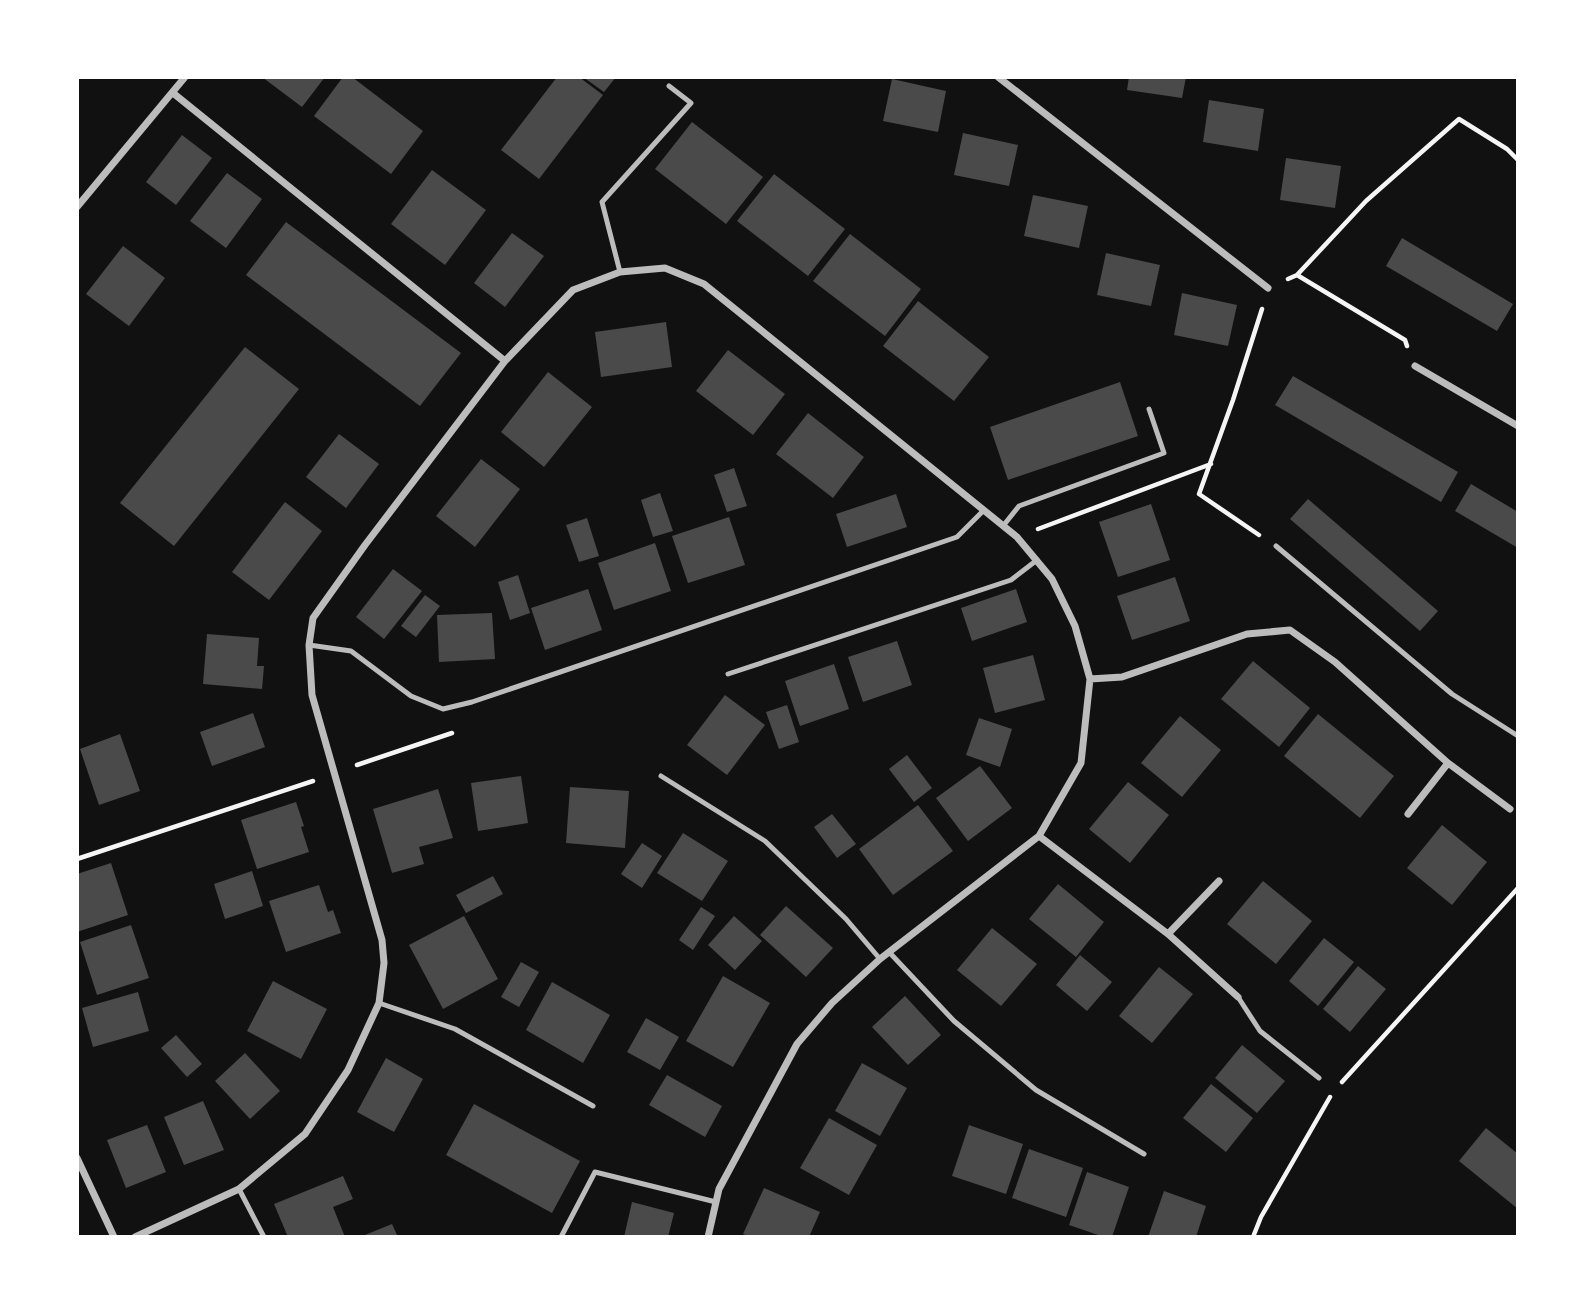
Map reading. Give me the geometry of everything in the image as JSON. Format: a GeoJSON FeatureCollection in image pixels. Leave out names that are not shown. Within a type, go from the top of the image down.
{"type":"FeatureCollection","features":[{"type":"Feature","properties":{"kind":"street"},"geometry":{"type":"LineString","coordinates":[[77,207],[185,77]]}},
{"type":"Feature","properties":{"kind":"street"},"geometry":{"type":"LineString","coordinates":[[998,77],[1268,288]]}},
{"type":"Feature","properties":{"kind":"street"},"geometry":{"type":"LineString","coordinates":[[173,93],[505,361]]}},
{"type":"Feature","properties":{"kind":"street"},"geometry":{"type":"LineString","coordinates":[[135,1237],[239,1189],[305,1134],[348,1070],[379,1003],[384,963],[382,940],[312,695],[309,645],[313,618],[505,361],[573,290],[620,272],[664,268],[704,284],[1017,537],[1052,579],[1074,626],[1090,679],[1082,763],[1039,836],[889,952],[832,1003],[797,1044],[719,1189],[708,1237]]}},
{"type":"Feature","properties":{"kind":"street"},"geometry":{"type":"LineString","coordinates":[[1415,366],[1518,426]]}},
{"type":"Feature","properties":{"kind":"street"},"geometry":{"type":"LineString","coordinates":[[1090,679],[1122,677],[1247,634],[1290,630],[1335,662],[1448,763],[1510,809]]}},
{"type":"Feature","properties":{"kind":"street"},"geometry":{"type":"LineString","coordinates":[[1408,814],[1448,763]]}},
{"type":"Feature","properties":{"kind":"street"},"geometry":{"type":"LineString","coordinates":[[1039,836],[1168,934],[1238,997]]}},
{"type":"Feature","properties":{"kind":"street"},"geometry":{"type":"LineString","coordinates":[[1168,934],[1219,881]]}},
{"type":"Feature","properties":{"kind":"street"},"geometry":{"type":"LineString","coordinates":[[77,1158],[114,1237]]}},
{"type":"Feature","properties":{"kind":"lane"},"geometry":{"type":"LineString","coordinates":[[620,272],[602,202],[691,103],[669,86]]}},
{"type":"Feature","properties":{"kind":"lane"},"geometry":{"type":"LineString","coordinates":[[1003,526],[1019,506],[1164,453],[1149,409]]}},
{"type":"Feature","properties":{"kind":"lane"},"geometry":{"type":"LineString","coordinates":[[309,645],[351,651],[411,696],[443,709],[485,698],[957,537],[984,510]]}},
{"type":"Feature","properties":{"kind":"lane"},"geometry":{"type":"LineString","coordinates":[[1276,546],[1452,694],[1518,736]]}},
{"type":"Feature","properties":{"kind":"lane"},"geometry":{"type":"LineString","coordinates":[[728,674],[1011,580],[1037,560]]}},
{"type":"Feature","properties":{"kind":"lane"},"geometry":{"type":"LineString","coordinates":[[661,776],[765,841],[846,919],[880,960]]}},
{"type":"Feature","properties":{"kind":"lane"},"geometry":{"type":"LineString","coordinates":[[889,952],[954,1021],[1036,1090],[1144,1154]]}},
{"type":"Feature","properties":{"kind":"lane"},"geometry":{"type":"LineString","coordinates":[[1238,997],[1259,1031],[1319,1077]]}},
{"type":"Feature","properties":{"kind":"lane"},"geometry":{"type":"LineString","coordinates":[[379,1003],[455,1029],[593,1106]]}},
{"type":"Feature","properties":{"kind":"lane"},"geometry":{"type":"LineString","coordinates":[[561,1237],[595,1172],[716,1202]]}},
{"type":"Feature","properties":{"kind":"lane"},"geometry":{"type":"LineString","coordinates":[[239,1189],[264,1237]]}},
{"type":"Feature","properties":{"kind":"path"},"geometry":{"type":"LineString","coordinates":[[1268,288],[1297,275],[1366,201],[1460,119],[1507,149],[1518,160]]}},
{"type":"Feature","properties":{"kind":"path"},"geometry":{"type":"LineString","coordinates":[[1297,275],[1405,340],[1415,366]]}},
{"type":"Feature","properties":{"kind":"path"},"geometry":{"type":"LineString","coordinates":[[1258,319],[1233,400],[1199,494],[1276,546]]}},
{"type":"Feature","properties":{"kind":"path"},"geometry":{"type":"LineString","coordinates":[[1253,1237],[1261,1217],[1334,1090],[1518,888]]}},
{"type":"Feature","properties":{"kind":"building"},"geometry":{"type":"Polygon","coordinates":[[[262,77],[325,77],[302,107],[262,77]]]}},
{"type":"Feature","properties":{"kind":"building"},"geometry":{"type":"Polygon","coordinates":[[[343,77],[352,77],[423,131],[391,174],[314,116],[343,77]]]}},
{"type":"Feature","properties":{"kind":"building"},"geometry":{"type":"Polygon","coordinates":[[[557,77],[579,77],[603,95],[539,179],[501,150],[557,77]]]}},
{"type":"Feature","properties":{"kind":"building"},"geometry":{"type":"Polygon","coordinates":[[[583,77],[616,77],[604,92],[583,77]]]}},
{"type":"Feature","properties":{"kind":"building"},"geometry":{"type":"Polygon","coordinates":[[[1129,77],[1186,77],[1182,98],[1127,90],[1129,77]]]}},
{"type":"Feature","properties":{"kind":"building"},"geometry":{"type":"Polygon","coordinates":[[[892,79],[946,91],[938,132],[883,121],[892,79]]]}},
{"type":"Feature","properties":{"kind":"building"},"geometry":{"type":"Polygon","coordinates":[[[1209,100],[1264,109],[1258,151],[1203,142],[1209,100]]]}},
{"type":"Feature","properties":{"kind":"building"},"geometry":{"type":"Polygon","coordinates":[[[692,122],[763,177],[726,224],[655,169],[692,122]]]}},
{"type":"Feature","properties":{"kind":"building"},"geometry":{"type":"Polygon","coordinates":[[[963,133],[1018,145],[1009,186],[954,175],[963,133]]]}},
{"type":"Feature","properties":{"kind":"building"},"geometry":{"type":"Polygon","coordinates":[[[182,135],[212,158],[176,205],[146,182],[182,135]]]}},
{"type":"Feature","properties":{"kind":"building"},"geometry":{"type":"Polygon","coordinates":[[[1286,158],[1341,166],[1335,208],[1280,200],[1286,158]]]}},
{"type":"Feature","properties":{"kind":"building"},"geometry":{"type":"Polygon","coordinates":[[[432,170],[486,210],[445,265],[391,224],[432,170]]]}},
{"type":"Feature","properties":{"kind":"building"},"geometry":{"type":"Polygon","coordinates":[[[227,173],[262,199],[226,248],[190,221],[227,173]]]}},
{"type":"Feature","properties":{"kind":"building"},"geometry":{"type":"Polygon","coordinates":[[[774,174],[845,229],[808,276],[737,221],[774,174]]]}},
{"type":"Feature","properties":{"kind":"building"},"geometry":{"type":"Polygon","coordinates":[[[1033,195],[1088,206],[1079,248],[1024,236],[1033,195]]]}},
{"type":"Feature","properties":{"kind":"building"},"geometry":{"type":"Polygon","coordinates":[[[286,222],[461,353],[420,406],[246,275],[286,222]]]}},
{"type":"Feature","properties":{"kind":"building"},"geometry":{"type":"Polygon","coordinates":[[[512,233],[544,256],[505,307],[474,283],[512,233]]]}},
{"type":"Feature","properties":{"kind":"building"},"geometry":{"type":"Polygon","coordinates":[[[850,234],[921,289],[885,336],[813,281],[850,234]]]}},
{"type":"Feature","properties":{"kind":"building"},"geometry":{"type":"Polygon","coordinates":[[[1402,238],[1513,304],[1497,331],[1386,266],[1402,238]]]}},
{"type":"Feature","properties":{"kind":"building"},"geometry":{"type":"Polygon","coordinates":[[[123,246],[165,278],[129,326],[86,294],[123,246]]]}},
{"type":"Feature","properties":{"kind":"building"},"geometry":{"type":"Polygon","coordinates":[[[1106,253],[1160,265],[1151,306],[1097,295],[1106,253]]]}},
{"type":"Feature","properties":{"kind":"building"},"geometry":{"type":"Polygon","coordinates":[[[1182,293],[1237,305],[1228,346],[1174,335],[1182,293]]]}},
{"type":"Feature","properties":{"kind":"building"},"geometry":{"type":"Polygon","coordinates":[[[918,301],[989,357],[954,401],[883,346],[918,301]]]}},
{"type":"Feature","properties":{"kind":"building"},"geometry":{"type":"Polygon","coordinates":[[[666,322],[672,367],[601,377],[595,332],[666,322]]]}},
{"type":"Feature","properties":{"kind":"building"},"geometry":{"type":"Polygon","coordinates":[[[245,347],[299,389],[174,546],[120,503],[245,347]]]}},
{"type":"Feature","properties":{"kind":"building"},"geometry":{"type":"Polygon","coordinates":[[[728,350],[785,394],[753,435],[696,391],[728,350]]]}},
{"type":"Feature","properties":{"kind":"building"},"geometry":{"type":"Polygon","coordinates":[[[548,372],[592,407],[544,467],[501,432],[548,372]]]}},
{"type":"Feature","properties":{"kind":"building"},"geometry":{"type":"Polygon","coordinates":[[[1293,376],[1458,472],[1441,502],[1275,405],[1293,376]]]}},
{"type":"Feature","properties":{"kind":"building"},"geometry":{"type":"Polygon","coordinates":[[[1120,382],[1138,436],[1008,480],[990,427],[1120,382]]]}},
{"type":"Feature","properties":{"kind":"building"},"geometry":{"type":"Polygon","coordinates":[[[808,413],[864,457],[833,498],[776,454],[808,413]]]}},
{"type":"Feature","properties":{"kind":"building"},"geometry":{"type":"Polygon","coordinates":[[[339,434],[379,464],[346,508],[306,477],[339,434]]]}},
{"type":"Feature","properties":{"kind":"building"},"geometry":{"type":"Polygon","coordinates":[[[481,459],[520,489],[475,547],[436,516],[481,459]]]}},
{"type":"Feature","properties":{"kind":"building"},"geometry":{"type":"Polygon","coordinates":[[[734,468],[747,506],[727,512],[714,475],[734,468]]]}},
{"type":"Feature","properties":{"kind":"building"},"geometry":{"type":"Polygon","coordinates":[[[1471,484],[1518,512],[1518,548],[1455,511],[1471,484]]]}},
{"type":"Feature","properties":{"kind":"building"},"geometry":{"type":"Polygon","coordinates":[[[660,493],[673,531],[653,537],[641,500],[660,493]]]}},
{"type":"Feature","properties":{"kind":"building"},"geometry":{"type":"Polygon","coordinates":[[[896,494],[907,527],[847,547],[836,514],[896,494]]]}},
{"type":"Feature","properties":{"kind":"building"},"geometry":{"type":"Polygon","coordinates":[[[1308,499],[1438,611],[1420,631],[1290,519],[1308,499]]]}},
{"type":"Feature","properties":{"kind":"building"},"geometry":{"type":"Polygon","coordinates":[[[285,502],[322,531],[269,600],[232,572],[285,502]]]}},
{"type":"Feature","properties":{"kind":"building"},"geometry":{"type":"Polygon","coordinates":[[[1151,504],[1170,560],[1118,577],[1099,522],[1151,504]]]}},
{"type":"Feature","properties":{"kind":"building"},"geometry":{"type":"Polygon","coordinates":[[[729,517],[745,565],[688,583],[672,536],[729,517]]]}},
{"type":"Feature","properties":{"kind":"building"},"geometry":{"type":"Polygon","coordinates":[[[587,518],[599,556],[579,562],[566,525],[587,518]]]}},
{"type":"Feature","properties":{"kind":"building"},"geometry":{"type":"Polygon","coordinates":[[[655,543],[671,591],[614,610],[598,563],[655,543]]]}},
{"type":"Feature","properties":{"kind":"building"},"geometry":{"type":"Polygon","coordinates":[[[393,569],[422,591],[384,639],[356,617],[393,569]]]}},
{"type":"Feature","properties":{"kind":"building"},"geometry":{"type":"Polygon","coordinates":[[[518,575],[530,613],[510,620],[498,582],[518,575]]]}},
{"type":"Feature","properties":{"kind":"building"},"geometry":{"type":"Polygon","coordinates":[[[1175,577],[1190,621],[1132,640],[1117,596],[1175,577]]]}},
{"type":"Feature","properties":{"kind":"building"},"geometry":{"type":"Polygon","coordinates":[[[588,589],[602,630],[545,650],[531,608],[588,589]]]}},
{"type":"Feature","properties":{"kind":"building"},"geometry":{"type":"Polygon","coordinates":[[[1016,589],[1027,622],[972,641],[961,608],[1016,589]]]}},
{"type":"Feature","properties":{"kind":"building"},"geometry":{"type":"Polygon","coordinates":[[[425,595],[440,606],[416,637],[401,626],[425,595]]]}},
{"type":"Feature","properties":{"kind":"building"},"geometry":{"type":"Polygon","coordinates":[[[492,613],[495,659],[439,662],[437,615],[492,613]]]}},
{"type":"Feature","properties":{"kind":"building"},"geometry":{"type":"Polygon","coordinates":[[[207,634],[259,638],[257,666],[264,666],[262,689],[203,684],[207,634]]]}},
{"type":"Feature","properties":{"kind":"building"},"geometry":{"type":"Polygon","coordinates":[[[897,641],[912,685],[863,702],[848,657],[897,641]]]}},
{"type":"Feature","properties":{"kind":"building"},"geometry":{"type":"Polygon","coordinates":[[[1033,655],[1045,700],[995,713],[983,668],[1033,655]]]}},
{"type":"Feature","properties":{"kind":"building"},"geometry":{"type":"Polygon","coordinates":[[[1253,661],[1310,708],[1279,747],[1221,699],[1253,661]]]}},
{"type":"Feature","properties":{"kind":"building"},"geometry":{"type":"Polygon","coordinates":[[[834,664],[849,709],[800,726],[785,681],[834,664]]]}},
{"type":"Feature","properties":{"kind":"building"},"geometry":{"type":"Polygon","coordinates":[[[725,695],[765,725],[727,775],[687,745],[725,695]]]}},
{"type":"Feature","properties":{"kind":"building"},"geometry":{"type":"Polygon","coordinates":[[[787,705],[799,742],[779,749],[766,712],[787,705]]]}},
{"type":"Feature","properties":{"kind":"building"},"geometry":{"type":"Polygon","coordinates":[[[253,713],[265,747],[212,766],[200,732],[253,713]]]}},
{"type":"Feature","properties":{"kind":"building"},"geometry":{"type":"Polygon","coordinates":[[[1318,714],[1394,776],[1360,818],[1284,756],[1318,714]]]}},
{"type":"Feature","properties":{"kind":"building"},"geometry":{"type":"Polygon","coordinates":[[[1180,716],[1221,750],[1182,797],[1141,763],[1180,716]]]}},
{"type":"Feature","properties":{"kind":"building"},"geometry":{"type":"Polygon","coordinates":[[[979,718],[1012,729],[1000,767],[966,755],[979,718]]]}},
{"type":"Feature","properties":{"kind":"building"},"geometry":{"type":"Polygon","coordinates":[[[120,734],[140,791],[99,805],[80,749],[120,734]]]}},
{"type":"Feature","properties":{"kind":"building"},"geometry":{"type":"Polygon","coordinates":[[[907,755],[932,788],[914,802],[889,769],[907,755]]]}},
{"type":"Feature","properties":{"kind":"building"},"geometry":{"type":"Polygon","coordinates":[[[980,766],[1012,808],[968,841],[936,798],[980,766]]]}},
{"type":"Feature","properties":{"kind":"building"},"geometry":{"type":"Polygon","coordinates":[[[521,776],[528,823],[478,831],[471,783],[521,776]]]}},
{"type":"Feature","properties":{"kind":"building"},"geometry":{"type":"Polygon","coordinates":[[[1128,782],[1169,815],[1130,863],[1089,829],[1128,782]]]}},
{"type":"Feature","properties":{"kind":"building"},"geometry":{"type":"Polygon","coordinates":[[[570,787],[629,791],[625,848],[566,843],[570,787]]]}},
{"type":"Feature","properties":{"kind":"building"},"geometry":{"type":"Polygon","coordinates":[[[438,789],[453,838],[419,847],[424,864],[392,873],[373,809],[438,789]]]}},
{"type":"Feature","properties":{"kind":"building"},"geometry":{"type":"Polygon","coordinates":[[[296,802],[309,852],[257,869],[241,820],[296,802]]]}},
{"type":"Feature","properties":{"kind":"building"},"geometry":{"type":"Polygon","coordinates":[[[918,805],[953,851],[893,895],[859,849],[918,805]]]}},
{"type":"Feature","properties":{"kind":"building"},"geometry":{"type":"Polygon","coordinates":[[[832,814],[856,844],[837,858],[814,827],[832,814]]]}},
{"type":"Feature","properties":{"kind":"building"},"geometry":{"type":"Polygon","coordinates":[[[1442,825],[1487,862],[1452,905],[1407,868],[1442,825]]]}},
{"type":"Feature","properties":{"kind":"building"},"geometry":{"type":"Polygon","coordinates":[[[683,833],[728,861],[702,901],[657,873],[683,833]]]}},
{"type":"Feature","properties":{"kind":"building"},"geometry":{"type":"Polygon","coordinates":[[[642,843],[662,856],[642,888],[621,874],[642,843]]]}},
{"type":"Feature","properties":{"kind":"building"},"geometry":{"type":"Polygon","coordinates":[[[111,863],[128,915],[77,932],[77,874],[111,863]]]}},
{"type":"Feature","properties":{"kind":"building"},"geometry":{"type":"Polygon","coordinates":[[[252,871],[263,906],[225,919],[214,884],[252,871]]]}},
{"type":"Feature","properties":{"kind":"building"},"geometry":{"type":"Polygon","coordinates":[[[493,876],[503,894],[466,913],[456,895],[493,876]]]}},
{"type":"Feature","properties":{"kind":"building"},"geometry":{"type":"Polygon","coordinates":[[[1263,881],[1312,921],[1276,964],[1227,924],[1263,881]]]}},
{"type":"Feature","properties":{"kind":"building"},"geometry":{"type":"Polygon","coordinates":[[[1058,884],[1104,922],[1076,957],[1029,919],[1058,884]]]}},
{"type":"Feature","properties":{"kind":"building"},"geometry":{"type":"Polygon","coordinates":[[[319,885],[328,912],[333,910],[341,933],[286,952],[269,901],[319,885]]]}},
{"type":"Feature","properties":{"kind":"building"},"geometry":{"type":"Polygon","coordinates":[[[786,906],[833,948],[806,977],[760,935],[786,906]]]}},
{"type":"Feature","properties":{"kind":"building"},"geometry":{"type":"Polygon","coordinates":[[[701,907],[715,916],[693,950],[679,940],[701,907]]]}},
{"type":"Feature","properties":{"kind":"building"},"geometry":{"type":"Polygon","coordinates":[[[464,916],[498,979],[443,1009],[409,945],[464,916]]]}},
{"type":"Feature","properties":{"kind":"building"},"geometry":{"type":"Polygon","coordinates":[[[734,916],[762,941],[735,970],[708,945],[734,916]]]}},
{"type":"Feature","properties":{"kind":"building"},"geometry":{"type":"Polygon","coordinates":[[[131,925],[149,978],[97,995],[80,942],[131,925]]]}},
{"type":"Feature","properties":{"kind":"building"},"geometry":{"type":"Polygon","coordinates":[[[992,928],[1037,964],[1001,1006],[957,970],[992,928]]]}},
{"type":"Feature","properties":{"kind":"building"},"geometry":{"type":"Polygon","coordinates":[[[1324,938],[1354,962],[1318,1006],[1289,981],[1324,938]]]}},
{"type":"Feature","properties":{"kind":"building"},"geometry":{"type":"Polygon","coordinates":[[[1080,955],[1112,982],[1087,1011],[1056,985],[1080,955]]]}},
{"type":"Feature","properties":{"kind":"building"},"geometry":{"type":"Polygon","coordinates":[[[521,962],[539,972],[519,1007],[501,997],[521,962]]]}},
{"type":"Feature","properties":{"kind":"building"},"geometry":{"type":"Polygon","coordinates":[[[1358,966],[1386,989],[1350,1032],[1323,1009],[1358,966]]]}},
{"type":"Feature","properties":{"kind":"building"},"geometry":{"type":"Polygon","coordinates":[[[1159,967],[1193,994],[1152,1043],[1119,1016],[1159,967]]]}},
{"type":"Feature","properties":{"kind":"building"},"geometry":{"type":"Polygon","coordinates":[[[723,976],[770,1003],[733,1067],[686,1041],[723,976]]]}},
{"type":"Feature","properties":{"kind":"building"},"geometry":{"type":"Polygon","coordinates":[[[273,981],[327,1009],[301,1059],[247,1031],[273,981]]]}},
{"type":"Feature","properties":{"kind":"building"},"geometry":{"type":"Polygon","coordinates":[[[552,982],[610,1015],[583,1063],[526,1030],[552,982]]]}},
{"type":"Feature","properties":{"kind":"building"},"geometry":{"type":"Polygon","coordinates":[[[138,992],[149,1031],[93,1047],[82,1008],[138,992]]]}},
{"type":"Feature","properties":{"kind":"building"},"geometry":{"type":"Polygon","coordinates":[[[905,996],[941,1035],[908,1065],[872,1027],[905,996]]]}},
{"type":"Feature","properties":{"kind":"building"},"geometry":{"type":"Polygon","coordinates":[[[646,1018],[679,1037],[660,1070],[627,1052],[646,1018]]]}},
{"type":"Feature","properties":{"kind":"building"},"geometry":{"type":"Polygon","coordinates":[[[176,1035],[202,1064],[187,1077],[161,1048],[176,1035]]]}},
{"type":"Feature","properties":{"kind":"building"},"geometry":{"type":"Polygon","coordinates":[[[1242,1045],[1285,1081],[1257,1113],[1215,1078],[1242,1045]]]}},
{"type":"Feature","properties":{"kind":"building"},"geometry":{"type":"Polygon","coordinates":[[[245,1053],[280,1091],[250,1119],[215,1081],[245,1053]]]}},
{"type":"Feature","properties":{"kind":"building"},"geometry":{"type":"Polygon","coordinates":[[[386,1058],[423,1079],[394,1132],[357,1112],[386,1058]]]}},
{"type":"Feature","properties":{"kind":"building"},"geometry":{"type":"Polygon","coordinates":[[[862,1063],[907,1088],[880,1136],[835,1111],[862,1063]]]}},
{"type":"Feature","properties":{"kind":"building"},"geometry":{"type":"Polygon","coordinates":[[[667,1075],[722,1106],[705,1137],[649,1105],[667,1075]]]}},
{"type":"Feature","properties":{"kind":"building"},"geometry":{"type":"Polygon","coordinates":[[[1211,1084],[1253,1118],[1226,1152],[1183,1118],[1211,1084]]]}},
{"type":"Feature","properties":{"kind":"building"},"geometry":{"type":"Polygon","coordinates":[[[203,1101],[224,1150],[184,1165],[164,1117],[203,1101]]]}},
{"type":"Feature","properties":{"kind":"building"},"geometry":{"type":"Polygon","coordinates":[[[474,1104],[580,1161],[552,1213],[446,1155],[474,1104]]]}},
{"type":"Feature","properties":{"kind":"building"},"geometry":{"type":"Polygon","coordinates":[[[829,1118],[877,1145],[849,1195],[800,1168],[829,1118]]]}},
{"type":"Feature","properties":{"kind":"building"},"geometry":{"type":"Polygon","coordinates":[[[147,1125],[166,1172],[126,1188],[107,1140],[147,1125]]]}},
{"type":"Feature","properties":{"kind":"building"},"geometry":{"type":"Polygon","coordinates":[[[969,1125],[1023,1144],[1006,1194],[952,1176],[969,1125]]]}},
{"type":"Feature","properties":{"kind":"building"},"geometry":{"type":"Polygon","coordinates":[[[1486,1128],[1518,1154],[1518,1209],[1459,1161],[1486,1128]]]}},
{"type":"Feature","properties":{"kind":"building"},"geometry":{"type":"Polygon","coordinates":[[[1029,1149],[1083,1168],[1066,1217],[1012,1198],[1029,1149]]]}},
{"type":"Feature","properties":{"kind":"building"},"geometry":{"type":"Polygon","coordinates":[[[1087,1172],[1129,1187],[1112,1237],[1104,1237],[1069,1225],[1087,1172]]]}},
{"type":"Feature","properties":{"kind":"building"},"geometry":{"type":"Polygon","coordinates":[[[343,1176],[353,1199],[333,1207],[345,1237],[288,1237],[274,1204],[343,1176]]]}},
{"type":"Feature","properties":{"kind":"building"},"geometry":{"type":"Polygon","coordinates":[[[764,1188],[820,1212],[809,1237],[750,1237],[743,1234],[764,1188]]]}},
{"type":"Feature","properties":{"kind":"building"},"geometry":{"type":"Polygon","coordinates":[[[1164,1191],[1206,1206],[1196,1237],[1148,1237],[1164,1191]]]}},
{"type":"Feature","properties":{"kind":"building"},"geometry":{"type":"Polygon","coordinates":[[[632,1202],[674,1213],[668,1237],[624,1237],[632,1202]]]}},
{"type":"Feature","properties":{"kind":"building"},"geometry":{"type":"Polygon","coordinates":[[[392,1224],[398,1237],[360,1237],[392,1224]]]}}]}
